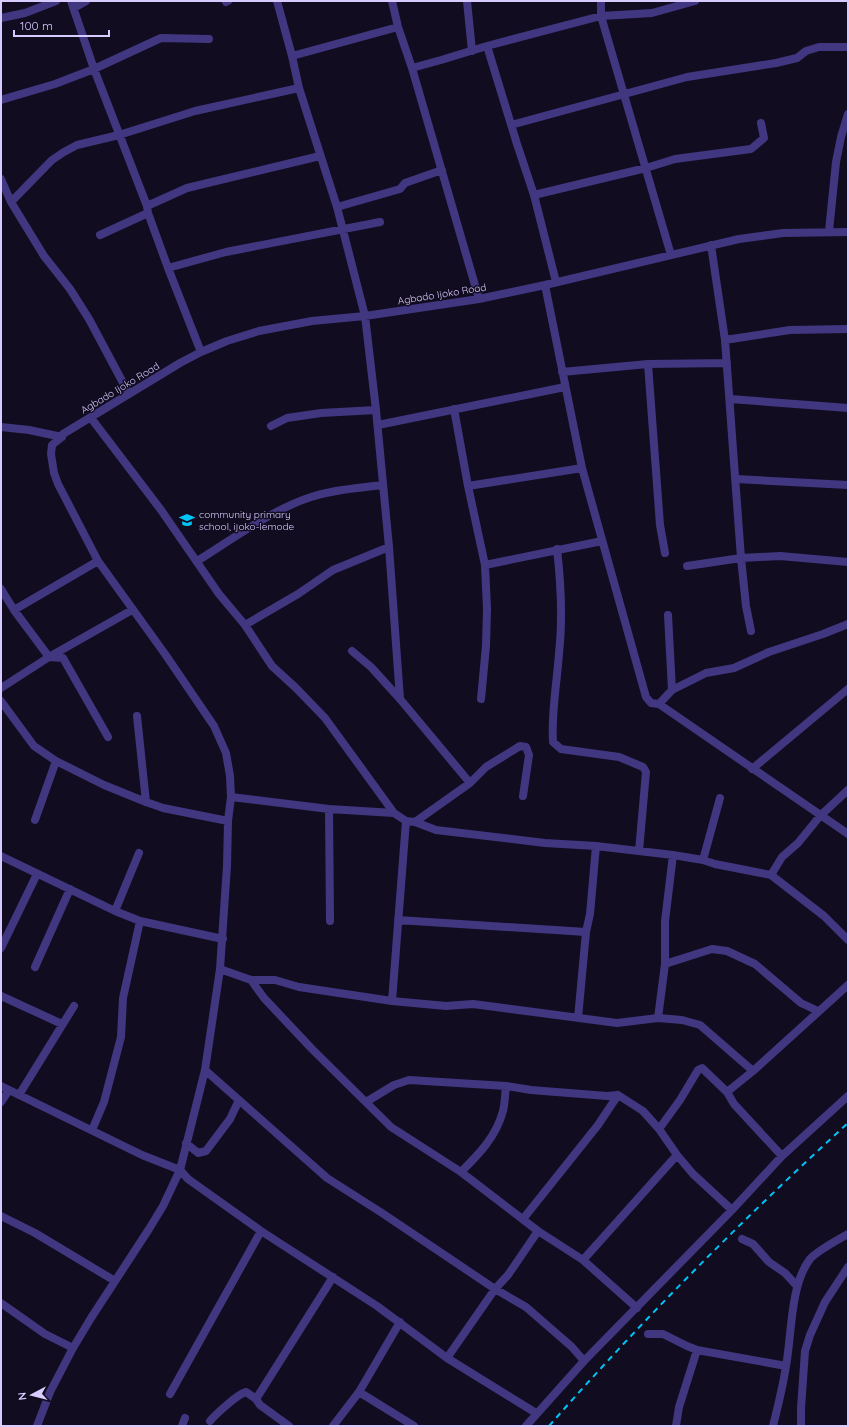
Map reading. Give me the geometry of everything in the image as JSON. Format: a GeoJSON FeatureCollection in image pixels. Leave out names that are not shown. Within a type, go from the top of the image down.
{"type":"FeatureCollection","features":[{"type":"Feature","properties":{"kind":"street"},"geometry":{"type":"LineString","coordinates":[[1,18],[25,13],[56,1]]}},
{"type":"Feature","properties":{"kind":"street"},"geometry":{"type":"LineString","coordinates":[[86,1],[72,4],[94,69],[201,352]]}},
{"type":"Feature","properties":{"kind":"street"},"geometry":{"type":"LineString","coordinates":[[277,1],[299,88],[336,207],[365,316],[378,425],[400,698]]}},
{"type":"Feature","properties":{"kind":"street"},"geometry":{"type":"LineString","coordinates":[[392,1],[398,28],[412,68],[478,299]]}},
{"type":"Feature","properties":{"kind":"street"},"geometry":{"type":"LineString","coordinates":[[468,1],[472,51]]}},
{"type":"Feature","properties":{"kind":"street"},"geometry":{"type":"LineString","coordinates":[[601,1],[601,16],[671,255]]}},
{"type":"Feature","properties":{"kind":"street"},"geometry":{"type":"LineString","coordinates":[[412,68],[487,46],[601,16],[652,13],[694,1]]}},
{"type":"Feature","properties":{"kind":"street"},"geometry":{"type":"LineString","coordinates":[[292,56],[398,28]]}},
{"type":"Feature","properties":{"kind":"street"},"geometry":{"type":"LineString","coordinates":[[1,100],[55,84],[94,69],[161,38],[209,39]]}},
{"type":"Feature","properties":{"kind":"street"},"geometry":{"type":"LineString","coordinates":[[487,46],[534,195],[556,282]]}},
{"type":"Feature","properties":{"kind":"street"},"geometry":{"type":"LineString","coordinates":[[511,126],[687,76],[776,63],[797,58],[806,51],[819,47],[848,47]]}},
{"type":"Feature","properties":{"kind":"street"},"geometry":{"type":"LineString","coordinates":[[11,202],[52,160],[78,145],[119,135],[195,112],[299,88]]}},
{"type":"Feature","properties":{"kind":"street"},"geometry":{"type":"LineString","coordinates":[[829,231],[836,162],[841,137],[848,114]]}},
{"type":"Feature","properties":{"kind":"street"},"geometry":{"type":"LineString","coordinates":[[534,195],[646,168],[676,159],[751,149],[764,138],[761,123]]}},
{"type":"Feature","properties":{"kind":"street"},"geometry":{"type":"LineString","coordinates":[[100,235],[187,188],[320,156]]}},
{"type":"Feature","properties":{"kind":"street"},"geometry":{"type":"LineString","coordinates":[[336,207],[400,189],[405,183],[442,170]]}},
{"type":"Feature","properties":{"kind":"street"},"geometry":{"type":"LineString","coordinates":[[1,180],[11,202],[44,256],[70,289],[89,319],[129,394]]}},
{"type":"Feature","properties":{"kind":"street"},"geometry":{"type":"LineString","coordinates":[[168,268],[226,252],[380,222]]}},
{"type":"Feature","properties":{"kind":"street","name":"Agbado Ijoko Road"},"geometry":{"type":"LineString","coordinates":[[62,436],[180,363],[201,352],[233,339],[288,325],[312,321],[365,316],[478,299],[545,285],[739,239],[783,233],[829,231],[848,232]]}},
{"type":"Feature","properties":{"kind":"street"},"geometry":{"type":"LineString","coordinates":[[711,245],[725,340],[741,558],[746,606],[751,631]]}},
{"type":"Feature","properties":{"kind":"street"},"geometry":{"type":"LineString","coordinates":[[545,285],[582,468],[646,697],[651,703],[659,704],[848,834]]}},
{"type":"Feature","properties":{"kind":"street"},"geometry":{"type":"LineString","coordinates":[[725,340],[790,330],[848,329]]}},
{"type":"Feature","properties":{"kind":"street"},"geometry":{"type":"LineString","coordinates":[[562,372],[648,364],[727,363]]}},
{"type":"Feature","properties":{"kind":"street"},"geometry":{"type":"LineString","coordinates":[[648,364],[660,526],[665,553]]}},
{"type":"Feature","properties":{"kind":"street"},"geometry":{"type":"LineString","coordinates":[[378,425],[565,386]]}},
{"type":"Feature","properties":{"kind":"street"},"geometry":{"type":"LineString","coordinates":[[730,399],[848,408]]}},
{"type":"Feature","properties":{"kind":"street"},"geometry":{"type":"LineString","coordinates":[[454,409],[468,486],[485,565],[487,609],[486,646],[480,699]]}},
{"type":"Feature","properties":{"kind":"street"},"geometry":{"type":"LineString","coordinates":[[271,426],[287,418],[321,413],[376,410]]}},
{"type":"Feature","properties":{"kind":"street"},"geometry":{"type":"LineString","coordinates":[[91,418],[160,510],[220,594],[245,625],[272,666],[325,718],[394,813],[406,821],[415,822],[436,830],[545,843],[596,846],[673,855],[771,874],[824,916],[848,940]]}},
{"type":"Feature","properties":{"kind":"street"},"geometry":{"type":"LineString","coordinates":[[1,426],[62,436]]}},
{"type":"Feature","properties":{"kind":"street"},"geometry":{"type":"LineString","coordinates":[[37,1426],[50,1392],[73,1348],[156,1218],[180,1170],[205,1070],[220,969],[223,939],[228,821],[231,797],[229,764],[222,742],[198,701],[98,561],[54,473],[51,454],[52,445],[62,436]]}},
{"type":"Feature","properties":{"kind":"street"},"geometry":{"type":"LineString","coordinates":[[468,486],[582,468]]}},
{"type":"Feature","properties":{"kind":"street"},"geometry":{"type":"LineString","coordinates":[[736,479],[848,485]]}},
{"type":"Feature","properties":{"kind":"street"},"geometry":{"type":"LineString","coordinates":[[196,561],[248,529],[295,503],[312,496],[383,485]]}},
{"type":"Feature","properties":{"kind":"street"},"geometry":{"type":"LineString","coordinates":[[485,565],[557,549],[602,541]]}},
{"type":"Feature","properties":{"kind":"street"},"geometry":{"type":"LineString","coordinates":[[245,625],[298,594],[333,570],[389,547]]}},
{"type":"Feature","properties":{"kind":"street"},"geometry":{"type":"LineString","coordinates":[[557,549],[561,584],[562,614],[553,742],[561,748],[619,757],[643,767],[646,772],[639,851]]}},
{"type":"Feature","properties":{"kind":"street"},"geometry":{"type":"LineString","coordinates":[[687,566],[741,558],[780,556],[848,562]]}},
{"type":"Feature","properties":{"kind":"street"},"geometry":{"type":"LineString","coordinates":[[14,610],[98,561]]}},
{"type":"Feature","properties":{"kind":"street"},"geometry":{"type":"LineString","coordinates":[[1,589],[14,610],[49,657],[63,658],[108,737]]}},
{"type":"Feature","properties":{"kind":"street"},"geometry":{"type":"LineString","coordinates":[[1,688],[49,657],[132,610]]}},
{"type":"Feature","properties":{"kind":"street"},"geometry":{"type":"LineString","coordinates":[[668,615],[672,690]]}},
{"type":"Feature","properties":{"kind":"street"},"geometry":{"type":"LineString","coordinates":[[659,704],[672,690],[706,673],[734,668],[769,652],[848,624]]}},
{"type":"Feature","properties":{"kind":"street"},"geometry":{"type":"LineString","coordinates":[[352,651],[371,667],[400,698],[470,783]]}},
{"type":"Feature","properties":{"kind":"street"},"geometry":{"type":"LineString","coordinates":[[752,769],[848,689]]}},
{"type":"Feature","properties":{"kind":"street"},"geometry":{"type":"LineString","coordinates":[[1,701],[34,746],[56,761],[104,784],[162,808],[228,821]]}},
{"type":"Feature","properties":{"kind":"street"},"geometry":{"type":"LineString","coordinates":[[137,716],[146,802]]}},
{"type":"Feature","properties":{"kind":"street"},"geometry":{"type":"LineString","coordinates":[[415,822],[470,783],[486,767],[520,746],[526,748],[529,755],[523,796]]}},
{"type":"Feature","properties":{"kind":"street"},"geometry":{"type":"LineString","coordinates":[[35,820],[56,761]]}},
{"type":"Feature","properties":{"kind":"street"},"geometry":{"type":"LineString","coordinates":[[771,874],[782,857],[798,842],[820,816],[848,790]]}},
{"type":"Feature","properties":{"kind":"street"},"geometry":{"type":"LineString","coordinates":[[231,797],[329,809],[394,813]]}},
{"type":"Feature","properties":{"kind":"street"},"geometry":{"type":"LineString","coordinates":[[703,860],[720,798]]}},
{"type":"Feature","properties":{"kind":"street"},"geometry":{"type":"LineString","coordinates":[[329,809],[330,921]]}},
{"type":"Feature","properties":{"kind":"street"},"geometry":{"type":"LineString","coordinates":[[392,1001],[406,821]]}},
{"type":"Feature","properties":{"kind":"street"},"geometry":{"type":"LineString","coordinates":[[578,1018],[596,846]]}},
{"type":"Feature","properties":{"kind":"street"},"geometry":{"type":"LineString","coordinates":[[115,911],[139,853]]}},
{"type":"Feature","properties":{"kind":"street"},"geometry":{"type":"LineString","coordinates":[[658,1018],[665,964],[666,921],[673,855]]}},
{"type":"Feature","properties":{"kind":"street"},"geometry":{"type":"LineString","coordinates":[[1,856],[70,890],[140,921],[223,939]]}},
{"type":"Feature","properties":{"kind":"street"},"geometry":{"type":"LineString","coordinates":[[1,948],[37,874]]}},
{"type":"Feature","properties":{"kind":"street"},"geometry":{"type":"LineString","coordinates":[[35,967],[70,890]]}},
{"type":"Feature","properties":{"kind":"street"},"geometry":{"type":"LineString","coordinates":[[398,920],[586,932]]}},
{"type":"Feature","properties":{"kind":"street"},"geometry":{"type":"LineString","coordinates":[[92,1130],[104,1102],[121,1037],[123,998],[140,921]]}},
{"type":"Feature","properties":{"kind":"street"},"geometry":{"type":"LineString","coordinates":[[665,964],[712,949],[727,951],[755,964],[801,1003],[818,1011]]}},
{"type":"Feature","properties":{"kind":"street"},"geometry":{"type":"LineString","coordinates":[[220,969],[251,980],[275,980],[299,987],[392,1001],[446,1006],[472,1004],[617,1023],[658,1018],[682,1020],[700,1025],[753,1071]]}},
{"type":"Feature","properties":{"kind":"street"},"geometry":{"type":"LineString","coordinates":[[251,980],[270,1004],[312,1049],[392,1127],[462,1172],[538,1231],[583,1260],[637,1308]]}},
{"type":"Feature","properties":{"kind":"street"},"geometry":{"type":"LineString","coordinates":[[727,1092],[753,1071],[848,985]]}},
{"type":"Feature","properties":{"kind":"street"},"geometry":{"type":"LineString","coordinates":[[1,996],[62,1024]]}},
{"type":"Feature","properties":{"kind":"street"},"geometry":{"type":"LineString","coordinates":[[19,1095],[74,1006]]}},
{"type":"Feature","properties":{"kind":"street"},"geometry":{"type":"LineString","coordinates":[[659,1129],[680,1100],[698,1070],[702,1068],[727,1092],[734,1104],[782,1156]]}},
{"type":"Feature","properties":{"kind":"street"},"geometry":{"type":"LineString","coordinates":[[205,1070],[327,1178],[382,1213],[494,1289],[515,1300],[533,1313],[572,1348],[584,1361]]}},
{"type":"Feature","properties":{"kind":"street"},"geometry":{"type":"LineString","coordinates":[[366,1102],[394,1085],[409,1080],[506,1086],[531,1090],[607,1096],[618,1095],[638,1107],[659,1129],[677,1155],[693,1174],[732,1210]]}},
{"type":"Feature","properties":{"kind":"street"},"geometry":{"type":"LineString","coordinates":[[1,1086],[142,1155],[180,1170],[188,1179],[261,1231],[400,1322],[448,1358],[536,1413]]}},
{"type":"Feature","properties":{"kind":"street"},"geometry":{"type":"LineString","coordinates":[[462,1172],[482,1151],[494,1135],[503,1110],[506,1086]]}},
{"type":"Feature","properties":{"kind":"street"},"geometry":{"type":"LineString","coordinates":[[1,1102],[9,1090]]}},
{"type":"Feature","properties":{"kind":"street"},"geometry":{"type":"LineString","coordinates":[[523,1219],[598,1125],[618,1095]]}},
{"type":"Feature","properties":{"kind":"street"},"geometry":{"type":"LineString","coordinates":[[526,1426],[584,1361],[732,1210],[782,1156],[848,1096]]}},
{"type":"Feature","properties":{"kind":"street"},"geometry":{"type":"LineString","coordinates":[[186,1143],[198,1153],[206,1151],[230,1119],[239,1100]]}},
{"type":"Feature","properties":{"kind":"street"},"geometry":{"type":"LineString","coordinates":[[583,1260],[677,1155]]}},
{"type":"Feature","properties":{"kind":"street"},"geometry":{"type":"LineString","coordinates":[[1,1216],[35,1233],[115,1281]]}},
{"type":"Feature","properties":{"kind":"street"},"geometry":{"type":"LineString","coordinates":[[170,1394],[261,1231]]}},
{"type":"Feature","properties":{"kind":"street"},"geometry":{"type":"LineString","coordinates":[[448,1358],[494,1289],[508,1275],[538,1231]]}},
{"type":"Feature","properties":{"kind":"street"},"geometry":{"type":"LineString","coordinates":[[773,1426],[786,1366],[797,1286],[810,1258],[848,1234]]}},
{"type":"Feature","properties":{"kind":"street"},"geometry":{"type":"LineString","coordinates":[[742,1239],[753,1244],[769,1262],[785,1273],[797,1286]]}},
{"type":"Feature","properties":{"kind":"street"},"geometry":{"type":"LineString","coordinates":[[801,1426],[805,1351],[810,1335],[825,1302],[848,1267]]}},
{"type":"Feature","properties":{"kind":"street"},"geometry":{"type":"LineString","coordinates":[[256,1399],[333,1277]]}},
{"type":"Feature","properties":{"kind":"street"},"geometry":{"type":"LineString","coordinates":[[1,1303],[45,1334],[73,1348]]}},
{"type":"Feature","properties":{"kind":"street"},"geometry":{"type":"LineString","coordinates":[[333,1426],[359,1392],[400,1322]]}},
{"type":"Feature","properties":{"kind":"street"},"geometry":{"type":"LineString","coordinates":[[648,1334],[663,1334],[697,1350],[786,1366]]}},
{"type":"Feature","properties":{"kind":"street"},"geometry":{"type":"LineString","coordinates":[[676,1426],[679,1407],[697,1350]]}},
{"type":"Feature","properties":{"kind":"street"},"geometry":{"type":"LineString","coordinates":[[210,1421],[218,1412],[242,1392],[249,1392],[260,1405],[289,1426]]}},
{"type":"Feature","properties":{"kind":"street"},"geometry":{"type":"LineString","coordinates":[[359,1392],[414,1426]]}},
{"type":"Feature","properties":{"kind":"railway"},"geometry":{"type":"LineString","coordinates":[[549,1426],[657,1308],[694,1270],[848,1123]]}},
{"type":"Feature","properties":{"kind":"place","name":"community primary school, ijoko-lemode"},"geometry":{"type":"Point","coordinates":[187,520]}}]}
